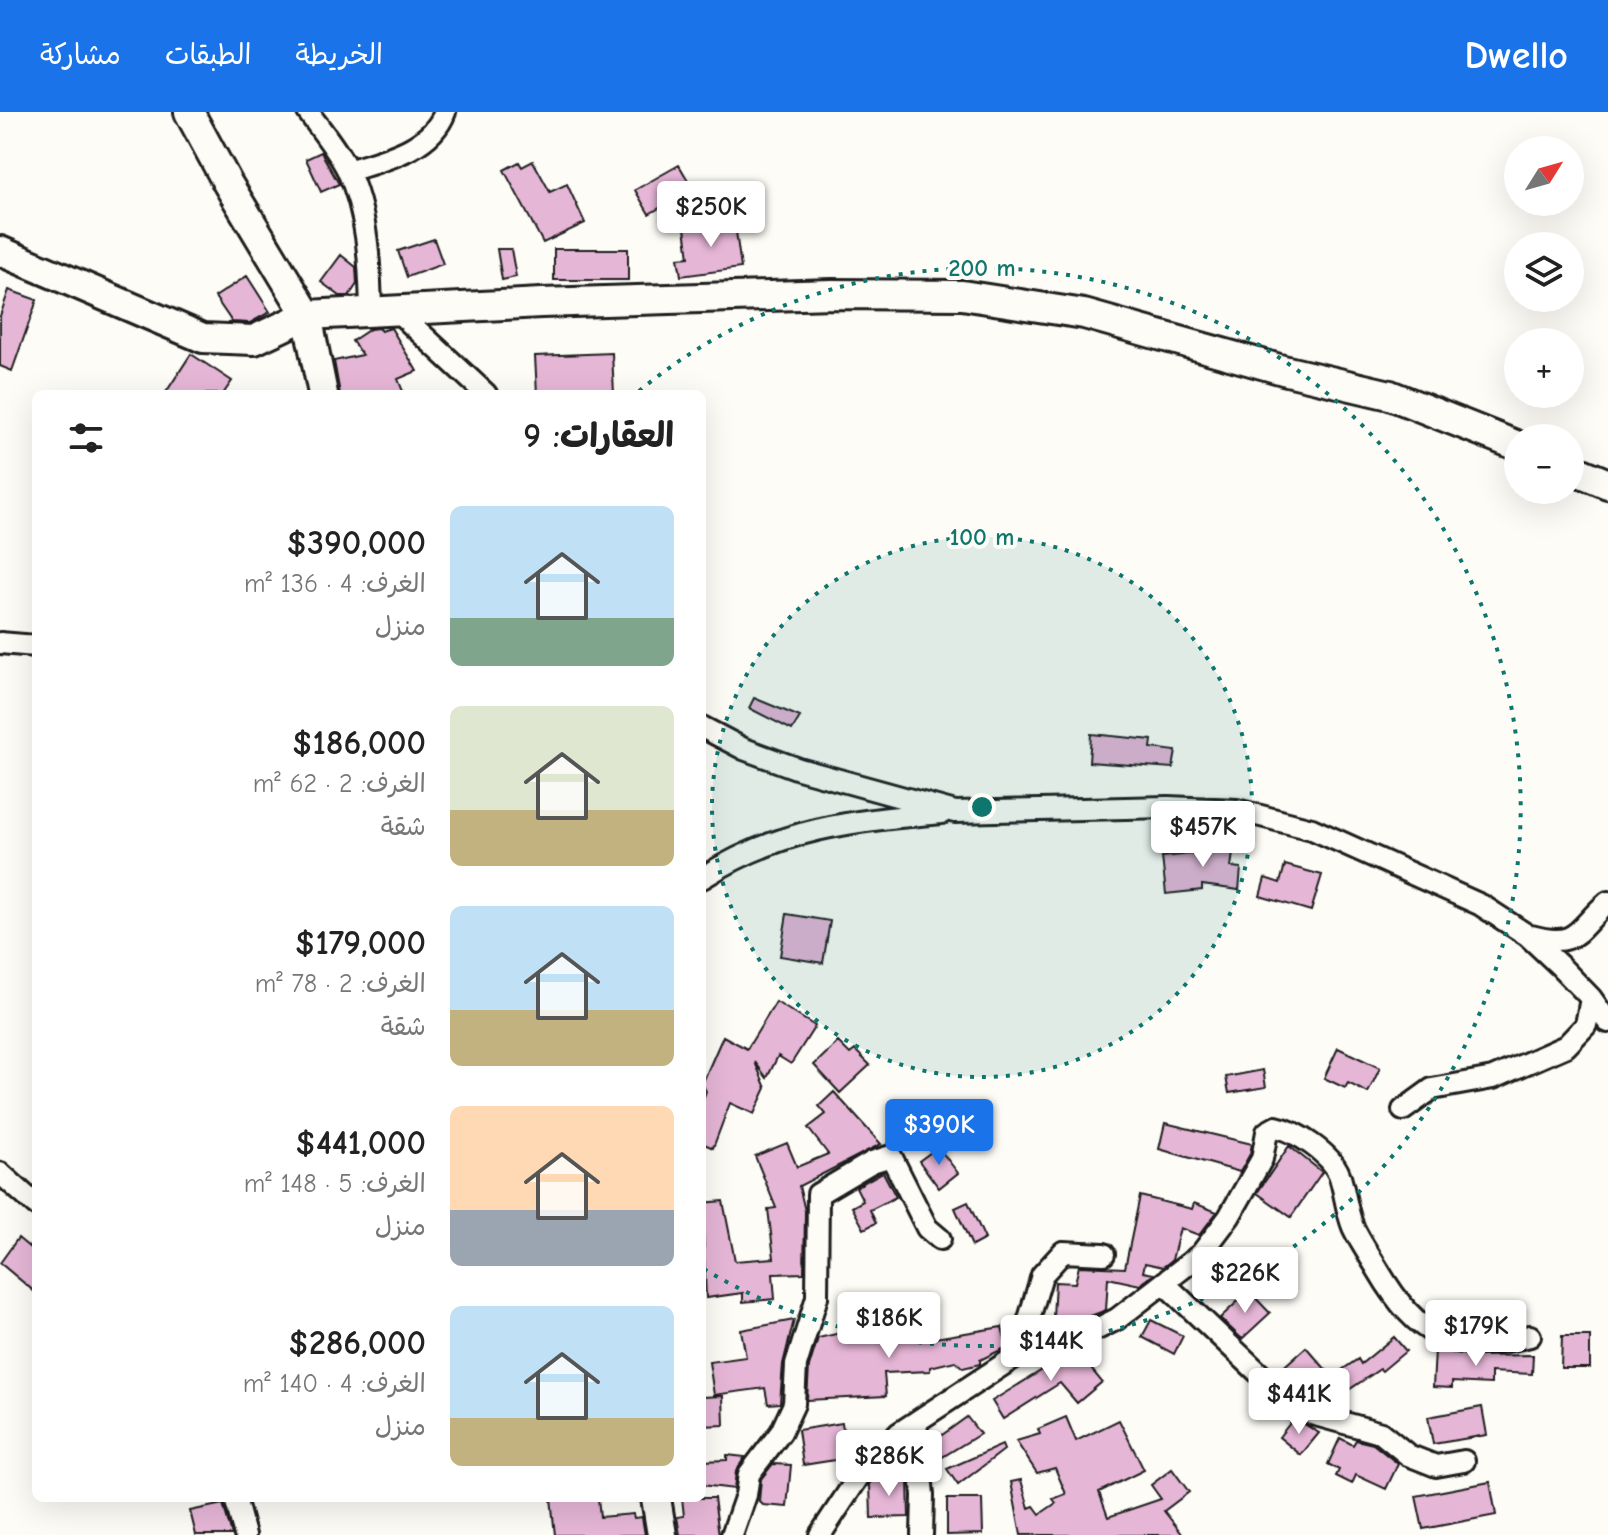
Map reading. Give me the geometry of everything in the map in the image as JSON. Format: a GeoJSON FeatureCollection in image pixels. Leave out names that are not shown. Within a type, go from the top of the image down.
{"type":"FeatureCollection","features":[{"type":"Feature","properties":{"kind":"street"},"geometry":{"type":"LineString","coordinates":[[189,112],[228,184],[307,315],[322,390]]}},
{"type":"Feature","properties":{"kind":"street"},"geometry":{"type":"LineString","coordinates":[[308,112],[348,171],[384,311],[481,390]]}},
{"type":"Feature","properties":{"kind":"street"},"geometry":{"type":"LineString","coordinates":[[348,171],[400,154],[431,135],[442,114]]}},
{"type":"Feature","properties":{"kind":"street"},"geometry":{"type":"LineString","coordinates":[[0,251],[203,338],[254,340],[307,315],[832,294],[962,295],[1084,314],[1283,370],[1390,395],[1504,440]]}},
{"type":"Feature","properties":{"kind":"street"},"geometry":{"type":"LineString","coordinates":[[1584,474],[1608,484]]}},
{"type":"Feature","properties":{"kind":"street"},"geometry":{"type":"LineString","coordinates":[[0,643],[32,646]]}},
{"type":"Feature","properties":{"kind":"street"},"geometry":{"type":"LineString","coordinates":[[706,729],[744,749],[799,769],[955,812]]}},
{"type":"Feature","properties":{"kind":"street"},"geometry":{"type":"LineString","coordinates":[[706,876],[754,848],[812,828],[955,812],[1168,807],[1266,814],[1366,850],[1481,905],[1527,935],[1591,998],[1608,1022]]}},
{"type":"Feature","properties":{"kind":"street"},"geometry":{"type":"LineString","coordinates":[[1527,935],[1556,942],[1568,940],[1608,902]]}},
{"type":"Feature","properties":{"kind":"street"},"geometry":{"type":"LineString","coordinates":[[1403,1110],[1432,1089],[1493,1078],[1566,1046],[1586,1025],[1591,998]]}},
{"type":"Feature","properties":{"kind":"street"},"geometry":{"type":"LineString","coordinates":[[820,1535],[859,1476],[899,1433],[1019,1353],[1054,1338],[1099,1328],[1138,1305],[1165,1284],[1216,1237],[1262,1159],[1267,1132],[1276,1127],[1292,1132],[1330,1160],[1338,1171],[1353,1227],[1391,1292],[1429,1333],[1482,1343],[1530,1336]]}},
{"type":"Feature","properties":{"kind":"street"},"geometry":{"type":"LineString","coordinates":[[732,1535],[754,1464],[781,1432],[794,1404],[796,1365],[817,1297],[818,1194],[872,1162],[891,1156],[927,1228],[940,1239]]}},
{"type":"Feature","properties":{"kind":"street"},"geometry":{"type":"LineString","coordinates":[[0,1173],[32,1201]]}},
{"type":"Feature","properties":{"kind":"street"},"geometry":{"type":"LineString","coordinates":[[1019,1353],[1042,1275],[1063,1252],[1104,1254]]}},
{"type":"Feature","properties":{"kind":"street"},"geometry":{"type":"LineString","coordinates":[[1165,1284],[1282,1395],[1312,1414],[1381,1433],[1408,1455],[1436,1466],[1464,1461]]}},
{"type":"Feature","properties":{"kind":"street"},"geometry":{"type":"LineString","coordinates":[[916,1422],[923,1495],[922,1535]]}},
{"type":"Feature","properties":{"kind":"street"},"geometry":{"type":"LineString","coordinates":[[236,1502],[245,1535]]}},
{"type":"Feature","properties":{"kind":"street"},"geometry":{"type":"LineString","coordinates":[[657,1502],[662,1535]]}},
{"type":"Feature","properties":{"kind":"building"},"geometry":{"type":"Polygon","coordinates":[[[321,152],[339,184],[321,192],[306,159],[321,152]]]}},
{"type":"Feature","properties":{"kind":"building"},"geometry":{"type":"Polygon","coordinates":[[[533,161],[550,192],[567,184],[585,223],[543,243],[504,170],[519,162],[522,167],[533,161]]]}},
{"type":"Feature","properties":{"kind":"building"},"geometry":{"type":"Polygon","coordinates":[[[679,165],[693,189],[649,214],[635,190],[679,165]]]}},
{"type":"Feature","properties":{"kind":"building"},"geometry":{"type":"Polygon","coordinates":[[[734,217],[741,268],[681,276],[678,258],[689,257],[685,228],[718,224],[717,219],[734,217]]]}},
{"type":"Feature","properties":{"kind":"building"},"geometry":{"type":"Polygon","coordinates":[[[434,239],[443,264],[407,277],[398,251],[434,239]]]}},
{"type":"Feature","properties":{"kind":"building"},"geometry":{"type":"Polygon","coordinates":[[[497,249],[511,249],[516,277],[502,280],[497,249]]]}},
{"type":"Feature","properties":{"kind":"building"},"geometry":{"type":"Polygon","coordinates":[[[554,249],[628,249],[628,280],[554,280],[554,249]]]}},
{"type":"Feature","properties":{"kind":"building"},"geometry":{"type":"Polygon","coordinates":[[[341,255],[356,267],[357,284],[349,296],[340,296],[321,282],[341,255]]]}},
{"type":"Feature","properties":{"kind":"building"},"geometry":{"type":"Polygon","coordinates":[[[247,276],[270,312],[250,323],[232,322],[215,297],[247,276]]]}},
{"type":"Feature","properties":{"kind":"building"},"geometry":{"type":"Polygon","coordinates":[[[9,290],[37,300],[12,371],[0,366],[0,316],[9,290]]]}},
{"type":"Feature","properties":{"kind":"building"},"geometry":{"type":"Polygon","coordinates":[[[378,328],[381,331],[391,328],[417,371],[398,379],[402,390],[339,390],[334,361],[362,355],[352,341],[370,329],[378,328]]]}},
{"type":"Feature","properties":{"kind":"building"},"geometry":{"type":"Polygon","coordinates":[[[612,353],[614,390],[537,390],[535,356],[612,353]]]}},
{"type":"Feature","properties":{"kind":"building"},"geometry":{"type":"Polygon","coordinates":[[[191,354],[232,381],[226,390],[168,390],[191,354]]]}},
{"type":"Feature","properties":{"kind":"building"},"geometry":{"type":"Polygon","coordinates":[[[754,698],[800,717],[792,730],[749,708],[754,698]]]}},
{"type":"Feature","properties":{"kind":"building"},"geometry":{"type":"Polygon","coordinates":[[[1091,734],[1152,740],[1151,748],[1176,751],[1173,768],[1089,762],[1091,734]]]}},
{"type":"Feature","properties":{"kind":"building"},"geometry":{"type":"Polygon","coordinates":[[[1221,830],[1236,832],[1231,867],[1241,868],[1239,890],[1202,885],[1202,890],[1166,894],[1162,857],[1219,851],[1221,830]]]}},
{"type":"Feature","properties":{"kind":"building"},"geometry":{"type":"Polygon","coordinates":[[[1285,865],[1322,875],[1311,911],[1260,896],[1265,878],[1280,883],[1285,865]]]}},
{"type":"Feature","properties":{"kind":"building"},"geometry":{"type":"Polygon","coordinates":[[[787,914],[830,921],[823,963],[780,956],[787,914]]]}},
{"type":"Feature","properties":{"kind":"building"},"geometry":{"type":"Polygon","coordinates":[[[776,1002],[815,1026],[791,1064],[778,1056],[767,1078],[755,1062],[766,1088],[754,1114],[730,1103],[713,1148],[706,1145],[706,1075],[723,1036],[747,1049],[776,1002]]]}},
{"type":"Feature","properties":{"kind":"building"},"geometry":{"type":"Polygon","coordinates":[[[838,1042],[850,1054],[855,1050],[870,1065],[840,1093],[814,1065],[838,1042]]]}},
{"type":"Feature","properties":{"kind":"building"},"geometry":{"type":"Polygon","coordinates":[[[1338,1048],[1380,1068],[1368,1093],[1348,1083],[1345,1088],[1324,1078],[1338,1048]]]}},
{"type":"Feature","properties":{"kind":"building"},"geometry":{"type":"Polygon","coordinates":[[[1263,1070],[1266,1087],[1229,1093],[1226,1077],[1263,1070]]]}},
{"type":"Feature","properties":{"kind":"building"},"geometry":{"type":"Polygon","coordinates":[[[834,1092],[881,1144],[799,1186],[805,1211],[804,1273],[773,1274],[775,1299],[743,1302],[743,1293],[706,1298],[706,1203],[723,1201],[735,1261],[774,1258],[768,1209],[776,1208],[755,1156],[787,1143],[797,1167],[828,1154],[808,1128],[826,1114],[819,1106],[834,1092]]]}},
{"type":"Feature","properties":{"kind":"building"},"geometry":{"type":"Polygon","coordinates":[[[1165,1123],[1252,1144],[1250,1154],[1240,1172],[1159,1149],[1165,1123]]]}},
{"type":"Feature","properties":{"kind":"building"},"geometry":{"type":"Polygon","coordinates":[[[1289,1146],[1322,1172],[1291,1217],[1257,1193],[1289,1146]]]}},
{"type":"Feature","properties":{"kind":"building"},"geometry":{"type":"Polygon","coordinates":[[[938,1147],[958,1173],[939,1188],[919,1161],[938,1147]]]}},
{"type":"Feature","properties":{"kind":"building"},"geometry":{"type":"Polygon","coordinates":[[[883,1172],[896,1197],[870,1210],[876,1223],[864,1229],[852,1207],[863,1201],[856,1187],[883,1172]]]}},
{"type":"Feature","properties":{"kind":"building"},"geometry":{"type":"Polygon","coordinates":[[[1140,1196],[1192,1209],[1194,1203],[1217,1212],[1199,1235],[1180,1228],[1172,1260],[1163,1267],[1145,1263],[1143,1272],[1154,1274],[1140,1285],[1108,1278],[1106,1310],[1083,1319],[1053,1317],[1055,1282],[1075,1283],[1079,1266],[1125,1268],[1140,1196]]]}},
{"type":"Feature","properties":{"kind":"building"},"geometry":{"type":"Polygon","coordinates":[[[968,1202],[985,1239],[972,1246],[955,1208],[968,1202]]]}},
{"type":"Feature","properties":{"kind":"building"},"geometry":{"type":"Polygon","coordinates":[[[18,1238],[32,1250],[32,1290],[0,1263],[18,1238]]]}},
{"type":"Feature","properties":{"kind":"building"},"geometry":{"type":"Polygon","coordinates":[[[1249,1291],[1270,1313],[1242,1339],[1220,1318],[1249,1291]]]}},
{"type":"Feature","properties":{"kind":"building"},"geometry":{"type":"Polygon","coordinates":[[[794,1320],[783,1364],[780,1403],[768,1404],[765,1388],[714,1395],[709,1362],[746,1357],[741,1330],[794,1320]]]}},
{"type":"Feature","properties":{"kind":"building"},"geometry":{"type":"Polygon","coordinates":[[[1151,1320],[1183,1336],[1174,1354],[1142,1337],[1151,1320]]]}},
{"type":"Feature","properties":{"kind":"building"},"geometry":{"type":"Polygon","coordinates":[[[1002,1327],[1007,1347],[980,1360],[980,1364],[963,1368],[955,1361],[930,1367],[930,1371],[884,1373],[886,1396],[807,1400],[809,1367],[818,1338],[845,1332],[883,1332],[883,1340],[935,1338],[1002,1327]]]}},
{"type":"Feature","properties":{"kind":"building"},"geometry":{"type":"Polygon","coordinates":[[[1562,1336],[1590,1336],[1590,1368],[1561,1368],[1562,1336]]]}},
{"type":"Feature","properties":{"kind":"building"},"geometry":{"type":"Polygon","coordinates":[[[1394,1337],[1406,1351],[1382,1371],[1380,1369],[1347,1391],[1336,1374],[1358,1359],[1361,1364],[1394,1337]]]}},
{"type":"Feature","properties":{"kind":"building"},"geometry":{"type":"Polygon","coordinates":[[[1306,1347],[1335,1380],[1313,1399],[1290,1385],[1278,1372],[1306,1347]]]}},
{"type":"Feature","properties":{"kind":"building"},"geometry":{"type":"Polygon","coordinates":[[[1074,1348],[1102,1382],[1077,1403],[1060,1383],[1003,1419],[992,1401],[1047,1367],[1060,1352],[1074,1348]]]}},
{"type":"Feature","properties":{"kind":"building"},"geometry":{"type":"Polygon","coordinates":[[[1435,1350],[1478,1356],[1533,1355],[1532,1374],[1491,1372],[1491,1384],[1452,1382],[1452,1388],[1433,1387],[1435,1350]]]}},
{"type":"Feature","properties":{"kind":"building"},"geometry":{"type":"Polygon","coordinates":[[[723,1396],[724,1425],[706,1426],[706,1397],[723,1396]]]}},
{"type":"Feature","properties":{"kind":"building"},"geometry":{"type":"Polygon","coordinates":[[[1482,1407],[1487,1435],[1433,1444],[1428,1417],[1482,1407]]]}},
{"type":"Feature","properties":{"kind":"building"},"geometry":{"type":"Polygon","coordinates":[[[967,1417],[980,1434],[939,1459],[931,1443],[967,1417]]]}},
{"type":"Feature","properties":{"kind":"building"},"geometry":{"type":"Polygon","coordinates":[[[1066,1417],[1076,1441],[1119,1420],[1144,1470],[1099,1492],[1108,1517],[1161,1499],[1151,1485],[1172,1469],[1189,1492],[1164,1511],[1183,1535],[1021,1535],[1011,1482],[1021,1480],[1029,1508],[1034,1506],[1040,1514],[1056,1503],[1053,1499],[1066,1494],[1055,1468],[1037,1473],[1016,1441],[1040,1434],[1038,1429],[1066,1417]]]}},
{"type":"Feature","properties":{"kind":"building"},"geometry":{"type":"Polygon","coordinates":[[[1294,1418],[1319,1433],[1301,1455],[1279,1437],[1294,1418]]]}},
{"type":"Feature","properties":{"kind":"building"},"geometry":{"type":"Polygon","coordinates":[[[842,1423],[848,1458],[803,1465],[798,1430],[842,1423]]]}},
{"type":"Feature","properties":{"kind":"building"},"geometry":{"type":"Polygon","coordinates":[[[1340,1438],[1353,1445],[1356,1440],[1373,1444],[1398,1464],[1386,1489],[1356,1475],[1352,1484],[1336,1476],[1339,1470],[1328,1464],[1340,1438]]]}},
{"type":"Feature","properties":{"kind":"building"},"geometry":{"type":"Polygon","coordinates":[[[1002,1445],[1004,1450],[958,1485],[947,1469],[1002,1445]]]}},
{"type":"Feature","properties":{"kind":"building"},"geometry":{"type":"Polygon","coordinates":[[[727,1455],[745,1457],[736,1471],[734,1489],[706,1486],[706,1461],[727,1460],[727,1455]]]}},
{"type":"Feature","properties":{"kind":"building"},"geometry":{"type":"Polygon","coordinates":[[[773,1464],[791,1465],[787,1507],[763,1505],[759,1501],[761,1479],[773,1464]]]}},
{"type":"Feature","properties":{"kind":"building"},"geometry":{"type":"Polygon","coordinates":[[[874,1479],[908,1479],[909,1517],[871,1518],[870,1483],[874,1479]]]}},
{"type":"Feature","properties":{"kind":"building"},"geometry":{"type":"Polygon","coordinates":[[[1490,1482],[1496,1515],[1423,1529],[1416,1496],[1490,1482]]]}},
{"type":"Feature","properties":{"kind":"building"},"geometry":{"type":"Polygon","coordinates":[[[706,1498],[714,1498],[719,1535],[680,1535],[677,1517],[684,1516],[682,1502],[706,1502],[706,1498]]]}},
{"type":"Feature","properties":{"kind":"building"},"geometry":{"type":"Polygon","coordinates":[[[947,1499],[982,1499],[983,1534],[947,1535],[947,1499]]]}},
{"type":"Feature","properties":{"kind":"building"},"geometry":{"type":"Polygon","coordinates":[[[551,1502],[598,1502],[600,1517],[633,1514],[634,1518],[642,1517],[645,1535],[555,1535],[551,1502]]]}},
{"type":"Feature","properties":{"kind":"building"},"geometry":{"type":"Polygon","coordinates":[[[223,1504],[232,1535],[196,1535],[190,1511],[223,1504]]]}}]}
